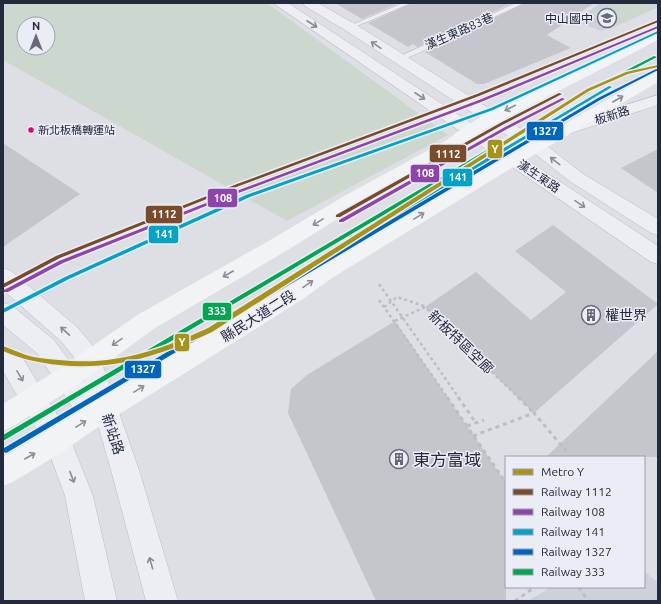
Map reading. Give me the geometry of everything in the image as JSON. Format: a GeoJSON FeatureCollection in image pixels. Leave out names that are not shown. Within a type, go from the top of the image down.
{"type":"FeatureCollection","features":[{"type":"Feature","properties":{"kind":"main road"},"geometry":{"type":"LineString","coordinates":[[3,418],[34,400],[148,321],[353,200],[453,144],[471,130],[658,35]]}},
{"type":"Feature","properties":{"kind":"main road","name":"縣民大道二段"},"geometry":{"type":"LineString","coordinates":[[3,472],[58,440],[105,409],[288,297],[325,272],[513,159],[658,76]]}},
{"type":"Feature","properties":{"kind":"street","name":"漢生東路"},"geometry":{"type":"LineString","coordinates":[[279,3],[658,256]]}},
{"type":"Feature","properties":{"kind":"street","name":"漢生東路"},"geometry":{"type":"LineString","coordinates":[[309,3],[350,27],[536,146],[577,178],[658,228]]}},
{"type":"Feature","properties":{"kind":"street","name":"板新路"},"geometry":{"type":"LineString","coordinates":[[566,130],[658,100]]}},
{"type":"Feature","properties":{"kind":"street","name":"新站路"},"geometry":{"type":"LineString","coordinates":[[3,277],[69,334],[90,360],[125,470],[162,601]]}},
{"type":"Feature","properties":{"kind":"street"},"geometry":{"type":"LineString","coordinates":[[3,312],[46,347],[84,402],[105,409]]}},
{"type":"Feature","properties":{"kind":"street"},"geometry":{"type":"LineString","coordinates":[[3,356],[14,365],[58,440],[79,496],[101,601]]}},
{"type":"Feature","properties":{"kind":"lane"},"geometry":{"type":"LineString","coordinates":[[350,27],[408,3]]}},
{"type":"Feature","properties":{"kind":"lane","name":"漢生東路83巷"},"geometry":{"type":"LineString","coordinates":[[398,59],[521,3]]}},
{"type":"Feature","properties":{"kind":"path"},"geometry":{"type":"LineString","coordinates":[[379,284],[476,423]]}},
{"type":"Feature","properties":{"kind":"path"},"geometry":{"type":"LineString","coordinates":[[384,307],[397,298],[425,307]]}},
{"type":"Feature","properties":{"kind":"path"},"geometry":{"type":"LineString","coordinates":[[379,300],[505,482]]}},
{"type":"Feature","properties":{"kind":"path","name":"新板特區空廊"},"geometry":{"type":"LineString","coordinates":[[395,321],[425,307],[534,413],[571,456]]}},
{"type":"Feature","properties":{"kind":"path"},"geometry":{"type":"LineString","coordinates":[[473,436],[534,413]]}},
{"type":"Feature","properties":{"kind":"path"},"geometry":{"type":"LineString","coordinates":[[467,426],[484,420]]}},
{"type":"Feature","properties":{"kind":"path"},"geometry":{"type":"LineString","coordinates":[[515,601],[534,588]]}},
{"type":"Feature","properties":{"kind":"path"},"geometry":{"type":"LineString","coordinates":[[579,588],[588,601]]}},
{"type":"Feature","properties":{"kind":"shaded area"},"geometry":{"type":"Polygon","coordinates":[[[3,3],[267,3],[448,135],[287,221],[3,60],[3,3]]]}},
{"type":"Feature","properties":{"kind":"shaded area","name":"中山國中"},"geometry":{"type":"Polygon","coordinates":[[[601,3],[658,3],[658,7],[616,26],[601,31],[575,21],[601,3]]]}},
{"type":"Feature","properties":{"kind":"shaded area","name":"中山國中"},"geometry":{"type":"Polygon","coordinates":[[[614,3],[658,3],[658,7],[616,26],[588,16],[614,3]]]}},
{"type":"Feature","properties":{"kind":"shaded area"},"geometry":{"type":"Polygon","coordinates":[[[645,572],[658,583],[658,601],[528,601],[549,588],[645,588],[645,572]]]}},
{"type":"Feature","properties":{"kind":"building"},"geometry":{"type":"Polygon","coordinates":[[[335,3],[399,3],[362,19],[335,3]]]}},
{"type":"Feature","properties":{"kind":"building"},"geometry":{"type":"Polygon","coordinates":[[[412,3],[512,3],[417,47],[413,44],[408,47],[368,23],[412,3]]]}},
{"type":"Feature","properties":{"kind":"building"},"geometry":{"type":"Polygon","coordinates":[[[525,3],[594,3],[547,35],[571,48],[484,84],[477,84],[425,52],[525,3]]]}},
{"type":"Feature","properties":{"kind":"building"},"geometry":{"type":"Polygon","coordinates":[[[3,143],[80,194],[3,247],[3,143]]]}},
{"type":"Feature","properties":{"kind":"building"},"geometry":{"type":"Polygon","coordinates":[[[658,149],[658,193],[621,168],[658,149]]]}},
{"type":"Feature","properties":{"kind":"building","name":"權世界"},"geometry":{"type":"Polygon","coordinates":[[[553,225],[658,304],[534,413],[425,307],[476,272],[531,320],[566,292],[515,251],[553,225]]]}},
{"type":"Feature","properties":{"kind":"building","name":"東方富域"},"geometry":{"type":"Polygon","coordinates":[[[395,321],[505,482],[506,601],[376,601],[288,413],[291,389],[307,375],[395,321]]]}},
{"type":"Feature","properties":{"kind":"building"},"geometry":{"type":"Polygon","coordinates":[[[658,351],[658,457],[547,456],[658,351]]]}},
{"type":"Feature","properties":{"kind":"metro line","name":"Y"},"geometry":{"type":"LineString","coordinates":[[3,348],[38,360],[72,364],[92,364],[132,359],[171,347],[190,339],[210,330],[588,90],[627,73],[658,66]]}},
{"type":"Feature","properties":{"kind":"rail line","name":"1112"},"geometry":{"type":"LineString","coordinates":[[3,286],[58,257],[238,185],[478,95],[658,21]]}},
{"type":"Feature","properties":{"kind":"rail line","name":"108"},"geometry":{"type":"LineString","coordinates":[[6,291],[61,262],[240,191],[480,101],[658,27]]}},
{"type":"Feature","properties":{"kind":"rail line","name":"141"},"geometry":{"type":"LineString","coordinates":[[3,311],[67,278],[248,196],[492,109],[658,32]]}},
{"type":"Feature","properties":{"kind":"rail line","name":"333"},"geometry":{"type":"LineString","coordinates":[[3,438],[593,89],[655,57]]}},
{"type":"Feature","properties":{"kind":"rail line","name":"1327"},"geometry":{"type":"LineString","coordinates":[[6,450],[599,99],[658,69]]}},
{"type":"Feature","properties":{"kind":"rail line","name":"141"},"geometry":{"type":"LineString","coordinates":[[357,237],[610,87]]}},
{"type":"Feature","properties":{"kind":"rail line","name":"1112"},"geometry":{"type":"LineString","coordinates":[[338,216],[503,123],[560,94]]}},
{"type":"Feature","properties":{"kind":"rail line","name":"108"},"geometry":{"type":"LineString","coordinates":[[341,221],[506,128],[563,99]]}},
{"type":"Feature","properties":{"kind":"place","name":"中山國中"},"geometry":{"type":"Point","coordinates":[607,18]}},
{"type":"Feature","properties":{"kind":"place","name":"新北板橋轉運站"},"geometry":{"type":"Point","coordinates":[31,130]}},
{"type":"Feature","properties":{"kind":"place","name":"權世界"},"geometry":{"type":"Point","coordinates":[591,315]}},
{"type":"Feature","properties":{"kind":"place","name":"東方富域"},"geometry":{"type":"Point","coordinates":[399,459]}}]}
